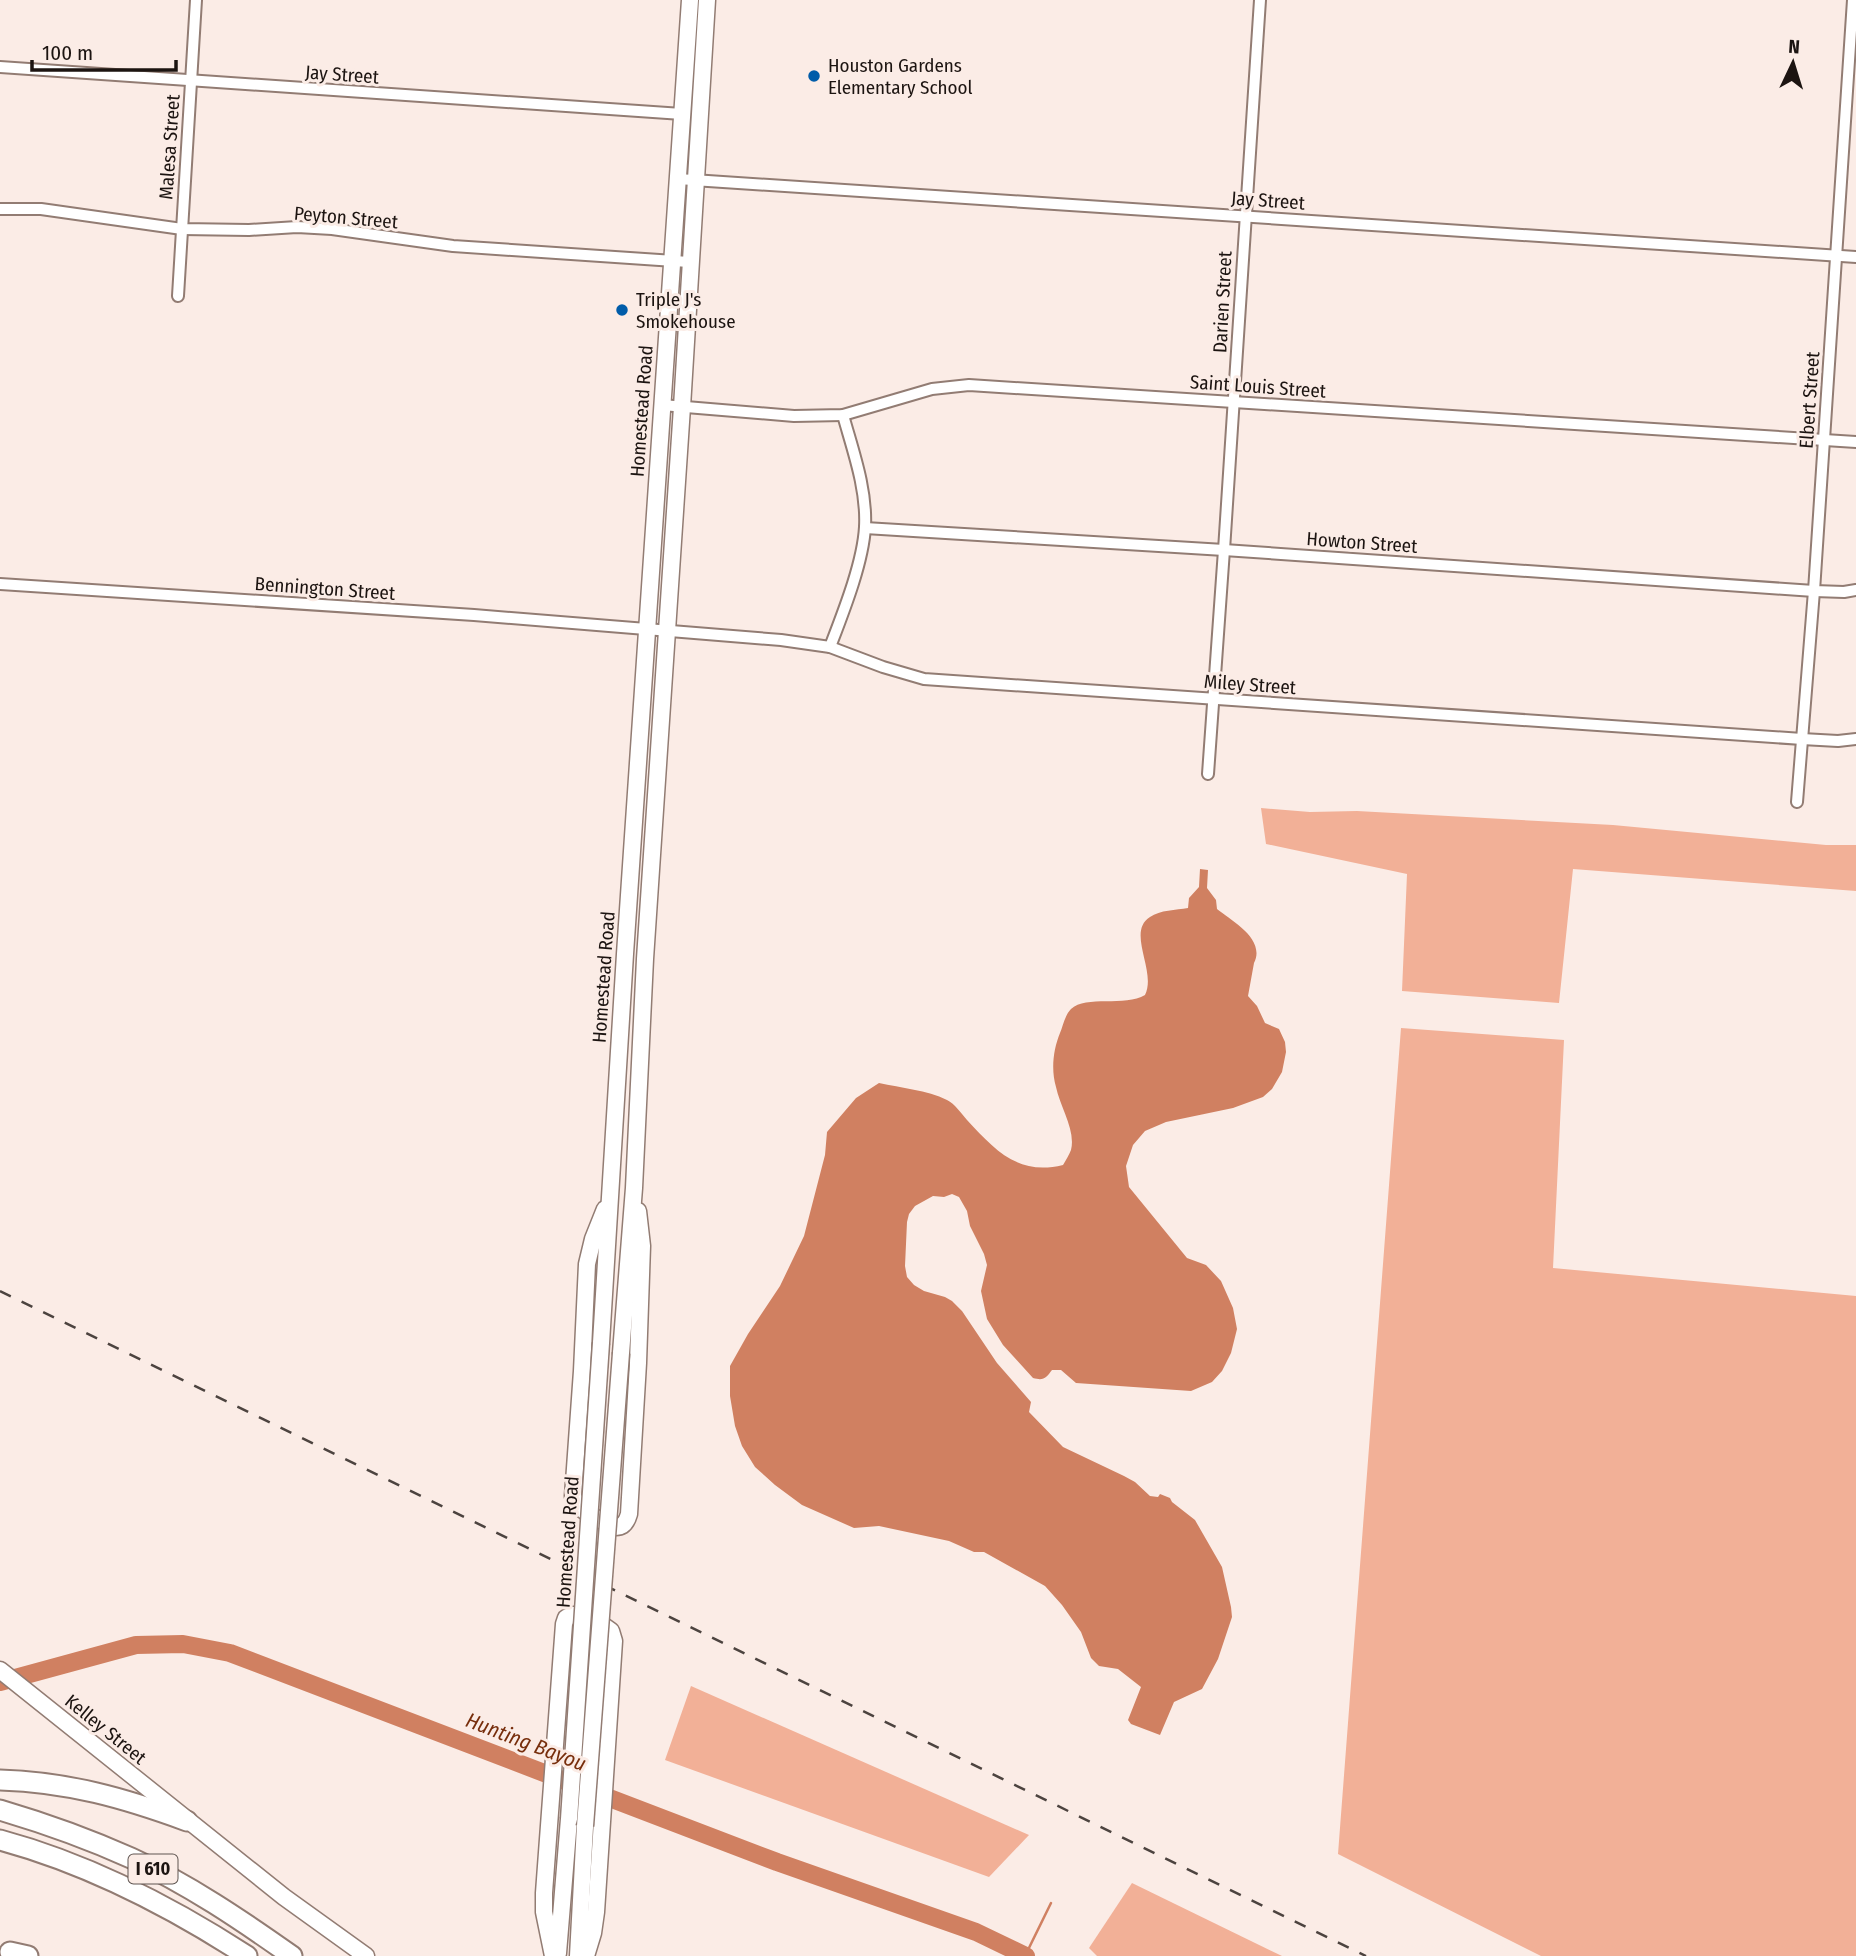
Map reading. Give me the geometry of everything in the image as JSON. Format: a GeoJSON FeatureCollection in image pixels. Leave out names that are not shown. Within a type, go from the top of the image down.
{"type":"FeatureCollection","features":[{"type":"Feature","properties":{"kind":"highway"},"geometry":{"type":"LineString","coordinates":[[0,1780],[69,1786],[117,1797],[187,1821]]}},
{"type":"Feature","properties":{"kind":"highway","name":"I 610"},"geometry":{"type":"LineString","coordinates":[[0,1810],[131,1858],[196,1892],[292,1956]]}},
{"type":"Feature","properties":{"kind":"highway","name":"I 610"},"geometry":{"type":"LineString","coordinates":[[0,1840],[59,1858],[123,1885],[185,1917],[247,1956]]}},
{"type":"Feature","properties":{"kind":"main road","name":"Homestead Road"},"geometry":{"type":"LineString","coordinates":[[556,1956],[569,1819],[690,0]]}},
{"type":"Feature","properties":{"kind":"main road","name":"Homestead Road"},"geometry":{"type":"LineString","coordinates":[[578,1956],[585,1826],[634,1188],[647,932],[707,0]]}},
{"type":"Feature","properties":{"kind":"main road"},"geometry":{"type":"LineString","coordinates":[[610,1196],[593,1239],[587,1264],[573,1496],[580,1510],[619,1527],[627,1521],[629,1514],[638,1363],[642,1239],[634,1188]]}},
{"type":"Feature","properties":{"kind":"main road"},"geometry":{"type":"LineString","coordinates":[[556,1956],[544,1902],[564,1624],[566,1618],[572,1615],[604,1626],[611,1631],[614,1641],[596,1912],[586,1956]]}},
{"type":"Feature","properties":{"kind":"main road","name":"Kelley Street"},"geometry":{"type":"LineString","coordinates":[[0,1670],[284,1897],[366,1956]]}},
{"type":"Feature","properties":{"kind":"street","name":"Malesa Street"},"geometry":{"type":"LineString","coordinates":[[178,296],[196,0]]}},
{"type":"Feature","properties":{"kind":"street","name":"Darien Street"},"geometry":{"type":"LineString","coordinates":[[1208,774],[1260,0]]}},
{"type":"Feature","properties":{"kind":"street","name":"Elbert Street"},"geometry":{"type":"LineString","coordinates":[[1797,802],[1814,591],[1853,0]]}},
{"type":"Feature","properties":{"kind":"street","name":"Jay Street"},"geometry":{"type":"LineString","coordinates":[[0,67],[682,114]]}},
{"type":"Feature","properties":{"kind":"street","name":"Jay Street"},"geometry":{"type":"LineString","coordinates":[[678,179],[1856,257]]}},
{"type":"Feature","properties":{"kind":"street","name":"Peyton Street"},"geometry":{"type":"LineString","coordinates":[[0,209],[41,209],[182,229],[332,229],[453,246],[690,262]]}},
{"type":"Feature","properties":{"kind":"street","name":"Saint Louis Street"},"geometry":{"type":"LineString","coordinates":[[662,405],[794,416],[843,415],[932,389],[969,385],[1856,442]]}},
{"type":"Feature","properties":{"kind":"street"},"geometry":{"type":"LineString","coordinates":[[830,647],[851,588],[865,528],[859,472],[843,415]]}},
{"type":"Feature","properties":{"kind":"street","name":"Howton Street"},"geometry":{"type":"LineString","coordinates":[[865,528],[1814,591],[1856,590]]}},
{"type":"Feature","properties":{"kind":"street","name":"Bennington Street"},"geometry":{"type":"LineString","coordinates":[[0,584],[462,614],[647,629]]}},
{"type":"Feature","properties":{"kind":"street","name":"Miley Street"},"geometry":{"type":"LineString","coordinates":[[647,629],[830,647],[924,679],[1802,739],[1856,739]]}},
{"type":"Feature","properties":{"kind":"shaded area"},"geometry":{"type":"Polygon","coordinates":[[[1261,808],[1613,825],[1826,845],[1856,845],[1856,891],[1573,869],[1559,1003],[1402,991],[1407,874],[1266,844],[1261,808]]]}},
{"type":"Feature","properties":{"kind":"shaded area"},"geometry":{"type":"Polygon","coordinates":[[[1200,869],[1208,870],[1207,888],[1216,900],[1217,909],[1246,932],[1255,946],[1248,996],[1257,1006],[1265,1023],[1279,1029],[1285,1042],[1282,1072],[1272,1089],[1263,1097],[1233,1108],[1166,1122],[1145,1131],[1133,1145],[1126,1166],[1129,1187],[1187,1258],[1206,1265],[1221,1281],[1233,1308],[1237,1329],[1231,1353],[1222,1371],[1212,1382],[1191,1391],[1076,1383],[1061,1370],[1052,1370],[1042,1379],[1033,1378],[1003,1345],[987,1319],[981,1291],[987,1265],[959,1197],[952,1194],[944,1197],[933,1196],[915,1206],[907,1222],[907,1277],[924,1291],[952,1301],[962,1311],[997,1363],[1031,1402],[1029,1412],[1063,1447],[1135,1482],[1150,1496],[1158,1497],[1160,1494],[1170,1498],[1195,1520],[1222,1567],[1232,1617],[1218,1659],[1202,1689],[1174,1702],[1160,1735],[1131,1724],[1128,1720],[1141,1687],[1118,1669],[1099,1666],[1091,1658],[1081,1632],[1045,1586],[984,1552],[974,1552],[949,1541],[879,1526],[854,1528],[802,1505],[775,1485],[755,1467],[742,1446],[735,1426],[730,1396],[730,1366],[780,1286],[804,1236],[825,1155],[827,1132],[856,1098],[879,1083],[947,1100],[998,1150],[1020,1164],[1033,1167],[1063,1165],[1072,1142],[1054,1080],[1053,1060],[1066,1017],[1071,1009],[1078,1005],[1127,1000],[1145,995],[1148,985],[1141,942],[1143,924],[1158,913],[1188,908],[1189,898],[1199,887],[1200,869]]]}},
{"type":"Feature","properties":{"kind":"shaded area"},"geometry":{"type":"Polygon","coordinates":[[[1401,1028],[1564,1040],[1553,1268],[1856,1296],[1856,1956],[1541,1956],[1338,1854],[1401,1028]]]}},
{"type":"Feature","properties":{"kind":"shaded area"},"geometry":{"type":"Polygon","coordinates":[[[691,1686],[1029,1835],[989,1877],[665,1760],[691,1686]]]}},
{"type":"Feature","properties":{"kind":"shaded area"},"geometry":{"type":"Polygon","coordinates":[[[1132,1883],[1282,1956],[1097,1956],[1089,1948],[1132,1883]]]}},
{"type":"Feature","properties":{"kind":"waterway","name":"Hunting Bayou"},"geometry":{"type":"LineString","coordinates":[[0,1682],[136,1645],[183,1644],[230,1653],[777,1862],[976,1932],[1026,1956]]}},
{"type":"Feature","properties":{"kind":"waterway"},"geometry":{"type":"LineString","coordinates":[[1025,1956],[1051,1903]]}},
{"type":"Feature","properties":{"kind":"railway"},"geometry":{"type":"LineString","coordinates":[[0,1291],[1366,1956]]}},
{"type":"Feature","properties":{"kind":"place","name":"Houston Gardens Elementary School"},"geometry":{"type":"Point","coordinates":[814,76]}},
{"type":"Feature","properties":{"kind":"place","name":"Triple J's Smokehouse"},"geometry":{"type":"Point","coordinates":[622,310]}}]}
